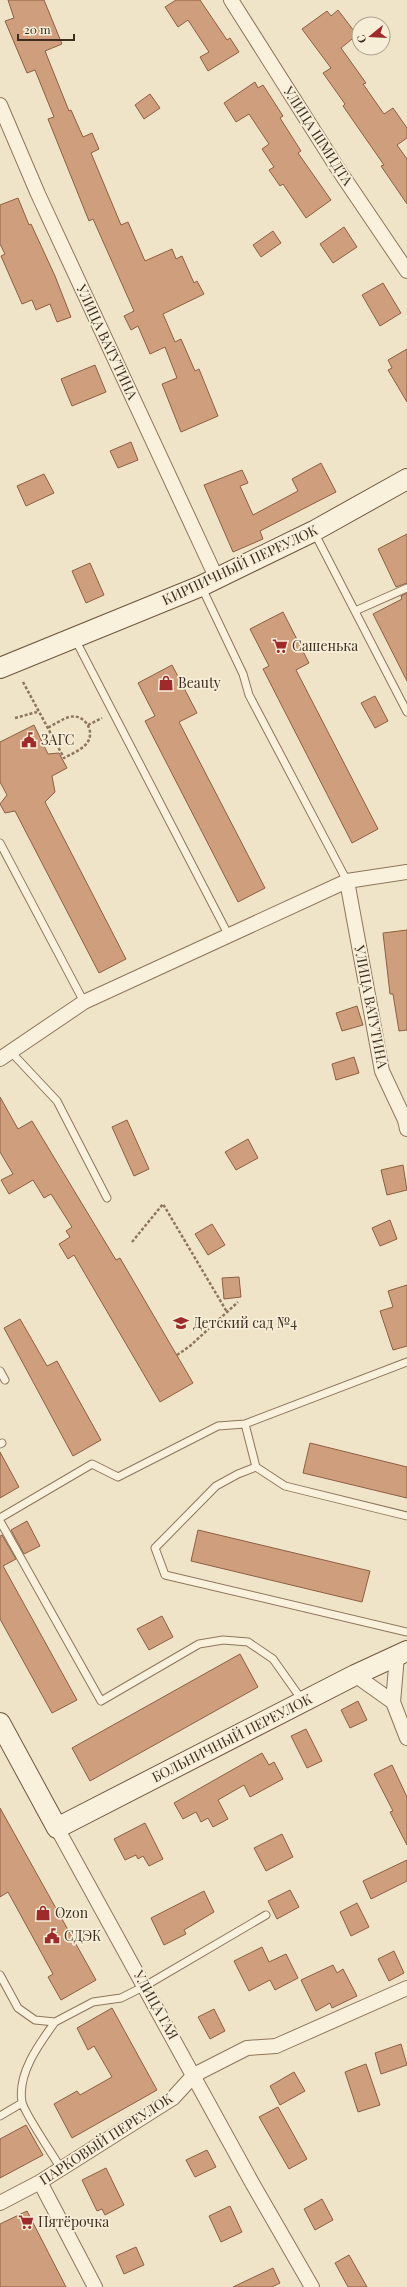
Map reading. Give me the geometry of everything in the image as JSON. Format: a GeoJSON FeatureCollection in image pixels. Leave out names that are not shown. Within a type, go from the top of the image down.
{"type":"FeatureCollection","features":[{"type":"Feature","properties":{"kind":"street","name":"УЛИЦА ШМИДТА"},"geometry":{"type":"LineString","coordinates":[[231,0],[338,169],[407,270]]}},
{"type":"Feature","properties":{"kind":"street","name":"УЛИЦА ВАТУТИНА"},"geometry":{"type":"LineString","coordinates":[[0,105],[209,583]]}},
{"type":"Feature","properties":{"kind":"street","name":"КИРПИЧНЫЙ ПЕРЕУЛОК"},"geometry":{"type":"LineString","coordinates":[[0,668],[74,636],[209,583],[314,532],[407,479]]}},
{"type":"Feature","properties":{"kind":"street"},"geometry":{"type":"LineString","coordinates":[[6,1056],[84,1002],[347,881],[407,872]]}},
{"type":"Feature","properties":{"kind":"street","name":"УЛИЦА ВАТУТИНА"},"geometry":{"type":"LineString","coordinates":[[347,881],[382,1071],[405,1120],[407,1129]]}},
{"type":"Feature","properties":{"kind":"street"},"geometry":{"type":"LineString","coordinates":[[392,1702],[402,1653]]}},
{"type":"Feature","properties":{"kind":"street","name":"БОЛЬНИЧНЫЙ ПЕРЕУЛОК"},"geometry":{"type":"LineString","coordinates":[[58,1828],[355,1675],[402,1653]]}},
{"type":"Feature","properties":{"kind":"street"},"geometry":{"type":"LineString","coordinates":[[355,1675],[392,1702],[407,1738]]}},
{"type":"Feature","properties":{"kind":"street","name":"УЛИЦА ГАЯ"},"geometry":{"type":"LineString","coordinates":[[0,1723],[251,2181],[312,2287]]}},
{"type":"Feature","properties":{"kind":"street","name":"ПАРКОВЫЙ ПЕРЕУЛОК"},"geometry":{"type":"LineString","coordinates":[[0,2202],[40,2182],[173,2098],[194,2075],[247,2048],[276,2046],[407,1988]]}},
{"type":"Feature","properties":{"kind":"street"},"geometry":{"type":"LineString","coordinates":[[40,2182],[95,2287]]}},
{"type":"Feature","properties":{"kind":"lane"},"geometry":{"type":"LineString","coordinates":[[314,532],[407,712]]}},
{"type":"Feature","properties":{"kind":"lane"},"geometry":{"type":"LineString","coordinates":[[209,583],[243,674],[249,695],[347,881]]}},
{"type":"Feature","properties":{"kind":"lane"},"geometry":{"type":"LineString","coordinates":[[355,611],[407,588]]}},
{"type":"Feature","properties":{"kind":"lane"},"geometry":{"type":"LineString","coordinates":[[74,636],[229,936]]}},
{"type":"Feature","properties":{"kind":"lane"},"geometry":{"type":"LineString","coordinates":[[0,843],[84,1002]]}},
{"type":"Feature","properties":{"kind":"lane"},"geometry":{"type":"LineString","coordinates":[[6,1056],[57,1101],[107,1198]]}},
{"type":"Feature","properties":{"kind":"lane"},"geometry":{"type":"LineString","coordinates":[[0,1518],[92,1464],[118,1477],[218,1426],[245,1424],[407,1362]]}},
{"type":"Feature","properties":{"kind":"lane"},"geometry":{"type":"LineString","coordinates":[[0,1371],[5,1380]]}},
{"type":"Feature","properties":{"kind":"lane"},"geometry":{"type":"LineString","coordinates":[[245,1424],[256,1467],[285,1486],[407,1516]]}},
{"type":"Feature","properties":{"kind":"lane"},"geometry":{"type":"LineString","coordinates":[[256,1467],[238,1474],[216,1486],[156,1548],[165,1575],[407,1632]]}},
{"type":"Feature","properties":{"kind":"lane"},"geometry":{"type":"LineString","coordinates":[[0,1521],[101,1701],[199,1644],[223,1640],[248,1642],[273,1659],[304,1701]]}},
{"type":"Feature","properties":{"kind":"lane"},"geometry":{"type":"LineString","coordinates":[[61,2169],[22,2103],[23,2078],[40,2044],[55,2022],[93,2002],[121,1998],[145,1986],[266,1915]]}},
{"type":"Feature","properties":{"kind":"lane"},"geometry":{"type":"LineString","coordinates":[[0,1975],[18,2008],[35,2020],[55,2022]]}},
{"type":"Feature","properties":{"kind":"lane"},"geometry":{"type":"LineString","coordinates":[[0,2116],[22,2103]]}},
{"type":"Feature","properties":{"kind":"path"},"geometry":{"type":"LineString","coordinates":[[23,682],[37,712],[64,758],[85,746],[90,736],[88,726],[85,721],[75,716],[64,719],[47,728]]}},
{"type":"Feature","properties":{"kind":"path"},"geometry":{"type":"LineString","coordinates":[[15,718],[37,712]]}},
{"type":"Feature","properties":{"kind":"path"},"geometry":{"type":"LineString","coordinates":[[132,1242],[163,1204],[227,1312]]}},
{"type":"Feature","properties":{"kind":"path"},"geometry":{"type":"LineString","coordinates":[[176,1355],[190,1346],[238,1302]]}},
{"type":"Feature","properties":{"kind":"building"},"geometry":{"type":"Polygon","coordinates":[[[8,0],[44,0],[62,44],[45,51],[69,111],[71,110],[83,137],[92,133],[99,149],[91,153],[121,225],[128,222],[145,261],[172,249],[176,259],[182,256],[194,283],[197,281],[204,294],[163,314],[175,342],[181,339],[195,371],[199,369],[218,416],[181,432],[162,384],[177,378],[165,347],[150,354],[138,326],[131,330],[124,316],[134,311],[93,219],[89,221],[48,119],[54,117],[35,70],[27,73],[5,21],[14,18],[8,0]]]}},
{"type":"Feature","properties":{"kind":"building"},"geometry":{"type":"Polygon","coordinates":[[[176,0],[200,0],[227,40],[230,38],[239,52],[208,71],[200,57],[209,52],[188,20],[178,27],[165,7],[176,0]]]}},
{"type":"Feature","properties":{"kind":"building"},"geometry":{"type":"Polygon","coordinates":[[[338,10],[351,27],[351,40],[341,48],[366,83],[363,84],[384,114],[393,108],[407,128],[407,138],[397,145],[407,159],[407,204],[381,166],[384,165],[343,106],[345,104],[323,73],[331,68],[302,29],[327,11],[331,16],[338,10]]]}},
{"type":"Feature","properties":{"kind":"building"},"geometry":{"type":"Polygon","coordinates":[[[255,82],[258,88],[263,85],[283,116],[280,118],[301,151],[298,153],[331,200],[306,218],[283,184],[280,186],[269,170],[274,167],[262,149],[269,144],[249,114],[236,122],[224,103],[255,82]]]}},
{"type":"Feature","properties":{"kind":"building"},"geometry":{"type":"Polygon","coordinates":[[[150,94],[160,108],[144,119],[135,105],[150,94]]]}},
{"type":"Feature","properties":{"kind":"building"},"geometry":{"type":"Polygon","coordinates":[[[18,198],[29,225],[31,224],[55,276],[71,317],[57,322],[50,304],[36,310],[32,300],[22,304],[1,256],[5,254],[0,244],[0,205],[18,198]]]}},
{"type":"Feature","properties":{"kind":"building"},"geometry":{"type":"Polygon","coordinates":[[[344,227],[357,247],[333,263],[320,244],[344,227]]]}},
{"type":"Feature","properties":{"kind":"building"},"geometry":{"type":"Polygon","coordinates":[[[273,231],[281,243],[261,257],[253,245],[273,231]]]}},
{"type":"Feature","properties":{"kind":"building"},"geometry":{"type":"Polygon","coordinates":[[[383,283],[401,313],[380,326],[362,295],[383,283]]]}},
{"type":"Feature","properties":{"kind":"building"},"geometry":{"type":"Polygon","coordinates":[[[407,349],[407,402],[388,370],[392,368],[388,360],[407,349]]]}},
{"type":"Feature","properties":{"kind":"building"},"geometry":{"type":"Polygon","coordinates":[[[95,365],[106,392],[72,406],[61,379],[95,365]]]}},
{"type":"Feature","properties":{"kind":"building"},"geometry":{"type":"Polygon","coordinates":[[[131,442],[138,460],[118,468],[110,451],[131,442]]]}},
{"type":"Feature","properties":{"kind":"building"},"geometry":{"type":"Polygon","coordinates":[[[321,463],[336,492],[260,531],[263,539],[233,552],[204,485],[242,470],[248,483],[240,486],[253,515],[298,491],[292,479],[321,463]]]}},
{"type":"Feature","properties":{"kind":"building"},"geometry":{"type":"Polygon","coordinates":[[[44,474],[54,493],[26,506],[17,486],[44,474]]]}},
{"type":"Feature","properties":{"kind":"building"},"geometry":{"type":"Polygon","coordinates":[[[407,534],[407,583],[396,587],[378,549],[407,534]]]}},
{"type":"Feature","properties":{"kind":"building"},"geometry":{"type":"Polygon","coordinates":[[[90,563],[104,595],[86,603],[72,571],[90,563]]]}},
{"type":"Feature","properties":{"kind":"building"},"geometry":{"type":"Polygon","coordinates":[[[407,593],[407,681],[373,614],[402,599],[401,596],[407,593]]]}},
{"type":"Feature","properties":{"kind":"building"},"geometry":{"type":"Polygon","coordinates":[[[283,612],[309,663],[296,670],[378,829],[352,843],[263,669],[269,666],[250,629],[283,612]]]}},
{"type":"Feature","properties":{"kind":"building"},"geometry":{"type":"Polygon","coordinates":[[[172,665],[197,713],[179,722],[265,888],[238,902],[145,721],[155,716],[138,683],[172,665]]]}},
{"type":"Feature","properties":{"kind":"building"},"geometry":{"type":"Polygon","coordinates":[[[375,696],[388,721],[375,728],[361,703],[375,696]]]}},
{"type":"Feature","properties":{"kind":"building"},"geometry":{"type":"Polygon","coordinates":[[[34,725],[48,754],[59,753],[67,768],[52,776],[55,792],[45,802],[126,959],[99,973],[15,811],[5,813],[0,804],[7,795],[0,782],[0,742],[34,725]]]}},
{"type":"Feature","properties":{"kind":"building"},"geometry":{"type":"Polygon","coordinates":[[[407,930],[407,1030],[399,1031],[393,994],[390,994],[383,933],[407,930]]]}},
{"type":"Feature","properties":{"kind":"building"},"geometry":{"type":"Polygon","coordinates":[[[357,1006],[363,1025],[342,1031],[336,1013],[357,1006]]]}},
{"type":"Feature","properties":{"kind":"building"},"geometry":{"type":"Polygon","coordinates":[[[354,1057],[359,1073],[336,1080],[332,1064],[354,1057]]]}},
{"type":"Feature","properties":{"kind":"building"},"geometry":{"type":"Polygon","coordinates":[[[0,1097],[18,1129],[32,1121],[116,1260],[120,1258],[193,1383],[160,1402],[74,1255],[68,1259],[59,1244],[70,1237],[66,1231],[72,1227],[51,1194],[44,1198],[33,1180],[9,1194],[1,1180],[13,1174],[0,1152],[0,1097]]]}},
{"type":"Feature","properties":{"kind":"building"},"geometry":{"type":"Polygon","coordinates":[[[127,1120],[149,1169],[134,1176],[112,1127],[127,1120]]]}},
{"type":"Feature","properties":{"kind":"building"},"geometry":{"type":"Polygon","coordinates":[[[248,1139],[258,1158],[236,1170],[225,1152],[248,1139]]]}},
{"type":"Feature","properties":{"kind":"building"},"geometry":{"type":"Polygon","coordinates":[[[403,1165],[407,1190],[387,1195],[381,1170],[403,1165]]]}},
{"type":"Feature","properties":{"kind":"building"},"geometry":{"type":"Polygon","coordinates":[[[390,1220],[397,1239],[380,1246],[372,1228],[390,1220]]]}},
{"type":"Feature","properties":{"kind":"building"},"geometry":{"type":"Polygon","coordinates":[[[212,1224],[225,1245],[208,1255],[195,1234],[212,1224]]]}},
{"type":"Feature","properties":{"kind":"building"},"geometry":{"type":"Polygon","coordinates":[[[239,1277],[241,1297],[224,1299],[222,1278],[239,1277]]]}},
{"type":"Feature","properties":{"kind":"building"},"geometry":{"type":"Polygon","coordinates":[[[407,1285],[407,1346],[393,1350],[380,1311],[393,1307],[388,1291],[407,1285]]]}},
{"type":"Feature","properties":{"kind":"building"},"geometry":{"type":"Polygon","coordinates":[[[20,1319],[47,1366],[57,1361],[101,1440],[73,1456],[4,1328],[20,1319]]]}},
{"type":"Feature","properties":{"kind":"building"},"geometry":{"type":"Polygon","coordinates":[[[310,1443],[407,1467],[407,1498],[303,1473],[310,1443]]]}},
{"type":"Feature","properties":{"kind":"building"},"geometry":{"type":"Polygon","coordinates":[[[0,1452],[19,1487],[0,1498],[0,1452]]]}},
{"type":"Feature","properties":{"kind":"building"},"geometry":{"type":"Polygon","coordinates":[[[27,1521],[40,1546],[24,1554],[11,1530],[27,1521]]]}},
{"type":"Feature","properties":{"kind":"building"},"geometry":{"type":"Polygon","coordinates":[[[198,1530],[370,1571],[362,1602],[191,1561],[198,1530]]]}},
{"type":"Feature","properties":{"kind":"building"},"geometry":{"type":"Polygon","coordinates":[[[2,1535],[16,1559],[3,1566],[77,1700],[52,1713],[0,1619],[0,1536],[2,1535]]]}},
{"type":"Feature","properties":{"kind":"building"},"geometry":{"type":"Polygon","coordinates":[[[162,1616],[173,1637],[149,1650],[137,1629],[162,1616]]]}},
{"type":"Feature","properties":{"kind":"building"},"geometry":{"type":"Polygon","coordinates":[[[240,1654],[258,1687],[90,1781],[72,1748],[240,1654]]]}},
{"type":"Feature","properties":{"kind":"building"},"geometry":{"type":"Polygon","coordinates":[[[358,1701],[367,1720],[350,1728],[341,1710],[358,1701]]]}},
{"type":"Feature","properties":{"kind":"building"},"geometry":{"type":"Polygon","coordinates":[[[306,1729],[322,1761],[307,1768],[291,1736],[306,1729]]]}},
{"type":"Feature","properties":{"kind":"building"},"geometry":{"type":"Polygon","coordinates":[[[262,1753],[269,1765],[274,1762],[283,1779],[250,1797],[244,1785],[218,1800],[228,1819],[213,1827],[208,1818],[201,1822],[196,1812],[183,1819],[174,1803],[262,1753]]]}},
{"type":"Feature","properties":{"kind":"building"},"geometry":{"type":"Polygon","coordinates":[[[392,1765],[407,1797],[407,1845],[390,1812],[393,1811],[374,1774],[392,1765]]]}},
{"type":"Feature","properties":{"kind":"building"},"geometry":{"type":"Polygon","coordinates":[[[0,1808],[96,1980],[61,2000],[48,1977],[53,1974],[8,1892],[0,1897],[0,1808]]]}},
{"type":"Feature","properties":{"kind":"building"},"geometry":{"type":"Polygon","coordinates":[[[145,1823],[163,1859],[149,1866],[143,1856],[138,1859],[136,1855],[125,1860],[114,1839],[145,1823]]]}},
{"type":"Feature","properties":{"kind":"building"},"geometry":{"type":"Polygon","coordinates":[[[282,1834],[293,1857],[266,1871],[254,1848],[282,1834]]]}},
{"type":"Feature","properties":{"kind":"building"},"geometry":{"type":"Polygon","coordinates":[[[407,1860],[407,1881],[371,1899],[363,1881],[407,1860]]]}},
{"type":"Feature","properties":{"kind":"building"},"geometry":{"type":"Polygon","coordinates":[[[290,1890],[299,1907],[277,1919],[268,1901],[290,1890]]]}},
{"type":"Feature","properties":{"kind":"building"},"geometry":{"type":"Polygon","coordinates":[[[204,1891],[214,1912],[184,1930],[186,1934],[164,1945],[151,1918],[204,1891]]]}},
{"type":"Feature","properties":{"kind":"building"},"geometry":{"type":"Polygon","coordinates":[[[357,1903],[369,1927],[351,1936],[340,1912],[357,1903]]]}},
{"type":"Feature","properties":{"kind":"building"},"geometry":{"type":"Polygon","coordinates":[[[262,1947],[269,1962],[286,1954],[298,1978],[275,1990],[270,1980],[249,1991],[234,1961],[262,1947]]]}},
{"type":"Feature","properties":{"kind":"building"},"geometry":{"type":"Polygon","coordinates":[[[394,1951],[404,1973],[389,1981],[378,1959],[394,1951]]]}},
{"type":"Feature","properties":{"kind":"building"},"geometry":{"type":"Polygon","coordinates":[[[333,1965],[337,1973],[343,1969],[357,1996],[332,2008],[330,2003],[316,2011],[301,1980],[333,1965]]]}},
{"type":"Feature","properties":{"kind":"building"},"geometry":{"type":"Polygon","coordinates":[[[112,2008],[157,2090],[72,2138],[54,2104],[77,2091],[80,2095],[112,2077],[94,2046],[88,2050],[77,2028],[112,2008]]]}},
{"type":"Feature","properties":{"kind":"building"},"geometry":{"type":"Polygon","coordinates":[[[214,2009],[225,2031],[210,2039],[198,2017],[214,2009]]]}},
{"type":"Feature","properties":{"kind":"building"},"geometry":{"type":"Polygon","coordinates":[[[401,2044],[407,2065],[381,2074],[375,2053],[401,2044]]]}},
{"type":"Feature","properties":{"kind":"building"},"geometry":{"type":"Polygon","coordinates":[[[366,2064],[380,2105],[358,2112],[345,2072],[366,2064]]]}},
{"type":"Feature","properties":{"kind":"building"},"geometry":{"type":"Polygon","coordinates":[[[294,2072],[305,2091],[280,2105],[270,2086],[294,2072]]]}},
{"type":"Feature","properties":{"kind":"building"},"geometry":{"type":"Polygon","coordinates":[[[278,2107],[307,2159],[289,2169],[259,2117],[278,2107]]]}},
{"type":"Feature","properties":{"kind":"building"},"geometry":{"type":"Polygon","coordinates":[[[26,2125],[43,2155],[0,2178],[0,2139],[26,2125]]]}},
{"type":"Feature","properties":{"kind":"building"},"geometry":{"type":"Polygon","coordinates":[[[207,2150],[216,2167],[195,2177],[186,2160],[207,2150]]]}},
{"type":"Feature","properties":{"kind":"building"},"geometry":{"type":"Polygon","coordinates":[[[106,2168],[124,2205],[105,2215],[102,2209],[97,2211],[82,2180],[106,2168]]]}},
{"type":"Feature","properties":{"kind":"building"},"geometry":{"type":"Polygon","coordinates":[[[322,2199],[333,2220],[315,2230],[304,2209],[322,2199]]]}},
{"type":"Feature","properties":{"kind":"building"},"geometry":{"type":"Polygon","coordinates":[[[230,2206],[242,2232],[221,2242],[209,2216],[230,2206]]]}},
{"type":"Feature","properties":{"kind":"building"},"geometry":{"type":"Polygon","coordinates":[[[27,2211],[66,2287],[0,2287],[0,2224],[27,2211]]]}},
{"type":"Feature","properties":{"kind":"building"},"geometry":{"type":"Polygon","coordinates":[[[136,2247],[144,2265],[124,2274],[116,2256],[136,2247]]]}},
{"type":"Feature","properties":{"kind":"building"},"geometry":{"type":"Polygon","coordinates":[[[349,2255],[367,2287],[348,2287],[335,2263],[349,2255]]]}},
{"type":"Feature","properties":{"kind":"building"},"geometry":{"type":"Polygon","coordinates":[[[273,2268],[280,2283],[272,2287],[233,2287],[273,2268]]]}},
{"type":"Feature","properties":{"kind":"place","name":"Сашенька"},"geometry":{"type":"Point","coordinates":[280,646]}},
{"type":"Feature","properties":{"kind":"place","name":"Beauty"},"geometry":{"type":"Point","coordinates":[166,683]}},
{"type":"Feature","properties":{"kind":"place","name":"ЗАГС"},"geometry":{"type":"Point","coordinates":[29,740]}},
{"type":"Feature","properties":{"kind":"place","name":"Детский сад №4"},"geometry":{"type":"Point","coordinates":[181,1323]}},
{"type":"Feature","properties":{"kind":"place","name":"Ozon"},"geometry":{"type":"Point","coordinates":[43,1913]}},
{"type":"Feature","properties":{"kind":"place","name":"СДЭК"},"geometry":{"type":"Point","coordinates":[52,1936]}},
{"type":"Feature","properties":{"kind":"place","name":"Пятёрочка"},"geometry":{"type":"Point","coordinates":[26,2222]}}]}
